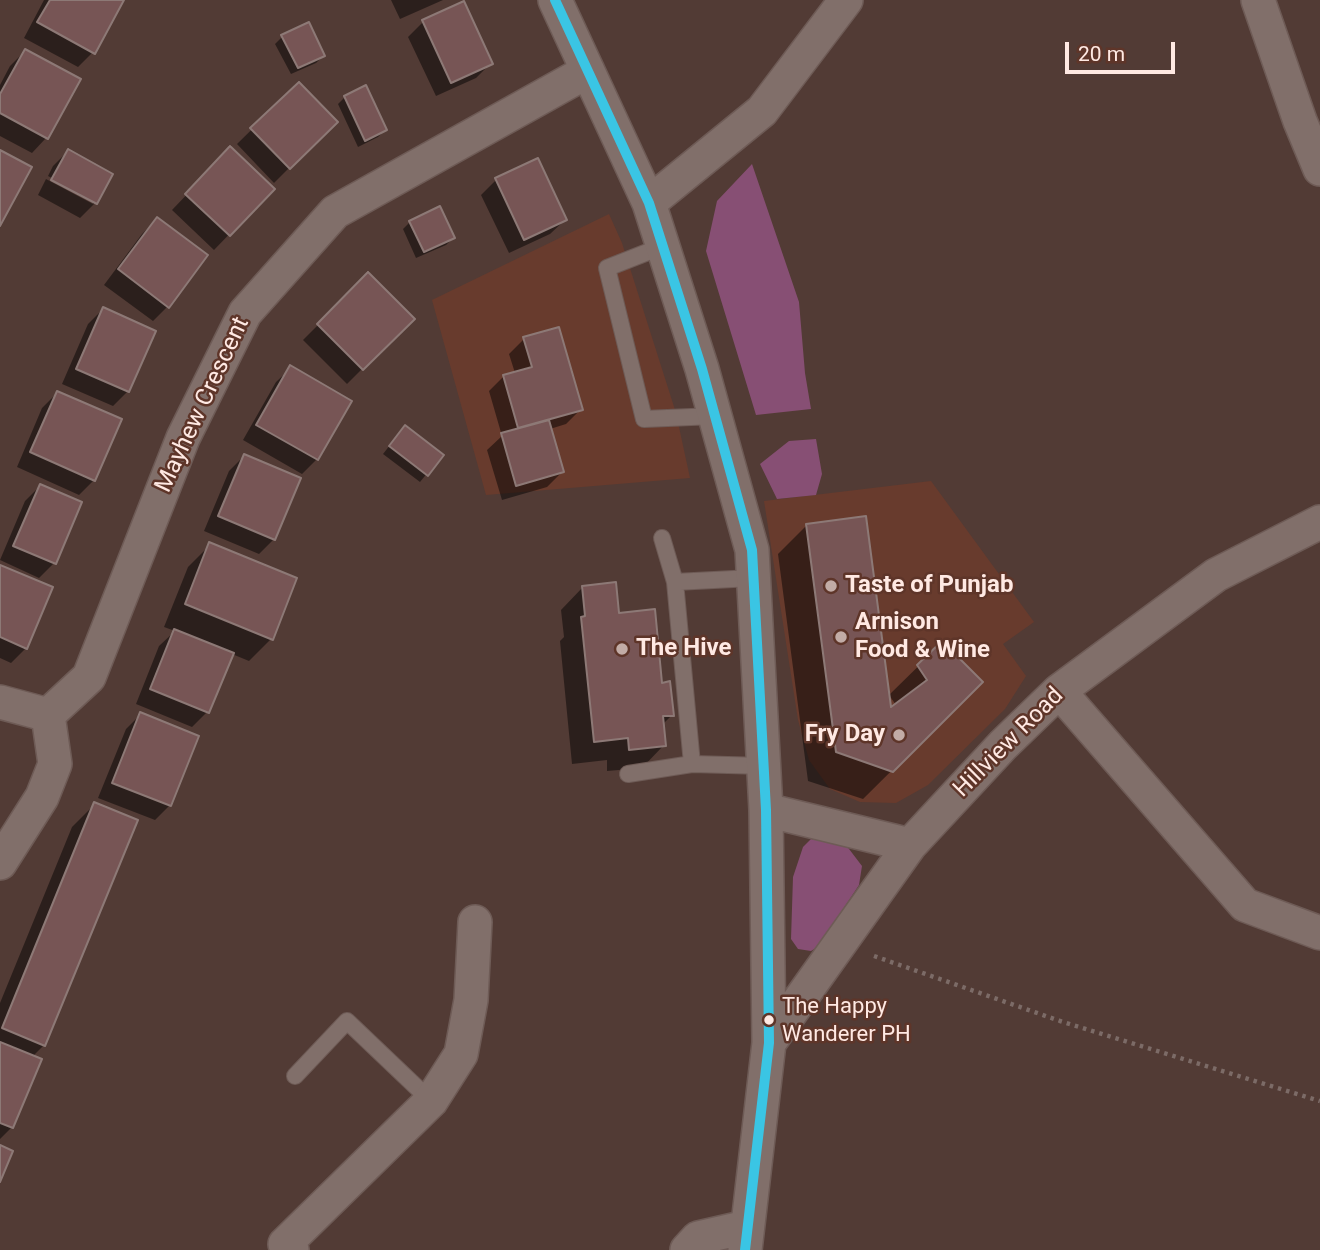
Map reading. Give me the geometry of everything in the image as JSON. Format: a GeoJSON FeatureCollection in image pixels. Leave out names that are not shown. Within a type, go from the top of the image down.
{"type":"FeatureCollection","features":[{"type":"Feature","properties":{"kind":"street"},"geometry":{"type":"LineString","coordinates":[[555,0],[649,203],[715,416],[752,550],[766,810],[769,1043],[745,1238],[698,1238],[688,1250]]}},
{"type":"Feature","properties":{"kind":"street"},"geometry":{"type":"LineString","coordinates":[[649,203],[762,111],[846,0]]}},
{"type":"Feature","properties":{"kind":"street"},"geometry":{"type":"LineString","coordinates":[[1258,0],[1300,121],[1320,169]]}},
{"type":"Feature","properties":{"kind":"street","name":"Mayhew Crescent"},"geometry":{"type":"LineString","coordinates":[[48,715],[89,677],[183,438],[245,313],[335,212],[588,71]]}},
{"type":"Feature","properties":{"kind":"street","name":"Hillview Road"},"geometry":{"type":"LineString","coordinates":[[769,1043],[910,845],[1003,745],[1059,691],[1216,575],[1320,522]]}},
{"type":"Feature","properties":{"kind":"street"},"geometry":{"type":"LineString","coordinates":[[1059,691],[1245,905],[1320,933]]}},
{"type":"Feature","properties":{"kind":"street"},"geometry":{"type":"LineString","coordinates":[[0,702],[48,715],[54,764],[42,797],[0,863]]}},
{"type":"Feature","properties":{"kind":"street"},"geometry":{"type":"LineString","coordinates":[[766,810],[910,845]]}},
{"type":"Feature","properties":{"kind":"street"},"geometry":{"type":"LineString","coordinates":[[286,1248],[431,1101],[461,1054],[471,1000],[475,922]]}},
{"type":"Feature","properties":{"kind":"lane"},"geometry":{"type":"LineString","coordinates":[[663,246],[607,268],[644,418],[715,416]]}},
{"type":"Feature","properties":{"kind":"lane"},"geometry":{"type":"LineString","coordinates":[[662,538],[675,582],[692,764]]}},
{"type":"Feature","properties":{"kind":"lane"},"geometry":{"type":"LineString","coordinates":[[675,582],[753,578]]}},
{"type":"Feature","properties":{"kind":"lane"},"geometry":{"type":"LineString","coordinates":[[628,774],[692,764],[764,766]]}},
{"type":"Feature","properties":{"kind":"lane"},"geometry":{"type":"LineString","coordinates":[[295,1076],[347,1021],[431,1101]]}},
{"type":"Feature","properties":{"kind":"path"},"geometry":{"type":"LineString","coordinates":[[840,945],[1060,1021],[1320,1101]]}},
{"type":"Feature","properties":{"kind":"shaded area"},"geometry":{"type":"Polygon","coordinates":[[[752,164],[799,302],[811,409],[756,415],[706,251],[717,201],[752,164]]]}},
{"type":"Feature","properties":{"kind":"shaded area"},"geometry":{"type":"Polygon","coordinates":[[[609,214],[622,243],[676,413],[690,478],[486,495],[432,300],[609,214]]]}},
{"type":"Feature","properties":{"kind":"shaded area"},"geometry":{"type":"Polygon","coordinates":[[[816,439],[822,474],[816,495],[777,499],[760,464],[789,441],[816,439]]]}},
{"type":"Feature","properties":{"kind":"shaded area"},"geometry":{"type":"Polygon","coordinates":[[[931,481],[1034,622],[1003,644],[1026,676],[1005,709],[928,785],[896,803],[860,802],[830,789],[809,760],[798,720],[764,501],[931,481]]]}},
{"type":"Feature","properties":{"kind":"shaded area"},"geometry":{"type":"Polygon","coordinates":[[[811,839],[846,845],[862,866],[859,885],[819,946],[811,951],[798,949],[791,939],[793,877],[803,847],[811,839]]]}},
{"type":"Feature","properties":{"kind":"building"},"geometry":{"type":"Polygon","coordinates":[[[50,0],[124,0],[95,54],[37,22],[50,0]]]}},
{"type":"Feature","properties":{"kind":"building"},"geometry":{"type":"Polygon","coordinates":[[[464,1],[493,64],[451,83],[422,20],[464,1]]]}},
{"type":"Feature","properties":{"kind":"building"},"geometry":{"type":"Polygon","coordinates":[[[309,22],[325,56],[298,68],[281,35],[309,22]]]}},
{"type":"Feature","properties":{"kind":"building"},"geometry":{"type":"Polygon","coordinates":[[[25,49],[81,79],[48,139],[0,113],[0,94],[25,49]]]}},
{"type":"Feature","properties":{"kind":"building"},"geometry":{"type":"Polygon","coordinates":[[[299,82],[338,122],[290,169],[250,128],[299,82]]]}},
{"type":"Feature","properties":{"kind":"building"},"geometry":{"type":"Polygon","coordinates":[[[366,85],[387,130],[365,141],[344,96],[366,85]]]}},
{"type":"Feature","properties":{"kind":"building"},"geometry":{"type":"Polygon","coordinates":[[[230,146],[275,189],[230,236],[185,194],[230,146]]]}},
{"type":"Feature","properties":{"kind":"building"},"geometry":{"type":"Polygon","coordinates":[[[68,149],[113,174],[97,204],[51,180],[68,149]]]}},
{"type":"Feature","properties":{"kind":"building"},"geometry":{"type":"Polygon","coordinates":[[[0,150],[32,167],[0,226],[0,150]]]}},
{"type":"Feature","properties":{"kind":"building"},"geometry":{"type":"Polygon","coordinates":[[[538,158],[567,220],[524,240],[495,178],[538,158]]]}},
{"type":"Feature","properties":{"kind":"building"},"geometry":{"type":"Polygon","coordinates":[[[440,206],[455,238],[424,252],[409,221],[440,206]]]}},
{"type":"Feature","properties":{"kind":"building"},"geometry":{"type":"Polygon","coordinates":[[[157,217],[208,255],[169,308],[118,269],[157,217]]]}},
{"type":"Feature","properties":{"kind":"building"},"geometry":{"type":"Polygon","coordinates":[[[368,272],[415,319],[363,370],[317,324],[368,272]]]}},
{"type":"Feature","properties":{"kind":"building"},"geometry":{"type":"Polygon","coordinates":[[[103,307],[156,331],[129,392],[76,369],[103,307]]]}},
{"type":"Feature","properties":{"kind":"building"},"geometry":{"type":"Polygon","coordinates":[[[559,327],[583,410],[518,428],[503,375],[532,367],[523,337],[559,327]]]}},
{"type":"Feature","properties":{"kind":"building"},"geometry":{"type":"Polygon","coordinates":[[[290,365],[352,401],[318,460],[256,425],[290,365]]]}},
{"type":"Feature","properties":{"kind":"building"},"geometry":{"type":"Polygon","coordinates":[[[57,391],[122,419],[95,481],[30,452],[57,391]]]}},
{"type":"Feature","properties":{"kind":"building"},"geometry":{"type":"Polygon","coordinates":[[[549,420],[564,472],[516,486],[501,433],[549,420]]]}},
{"type":"Feature","properties":{"kind":"building"},"geometry":{"type":"Polygon","coordinates":[[[405,425],[444,455],[428,476],[389,446],[405,425]]]}},
{"type":"Feature","properties":{"kind":"building"},"geometry":{"type":"Polygon","coordinates":[[[244,454],[301,478],[275,540],[218,516],[244,454]]]}},
{"type":"Feature","properties":{"kind":"building"},"geometry":{"type":"Polygon","coordinates":[[[40,484],[82,502],[56,564],[13,546],[40,484]]]}},
{"type":"Feature","properties":{"kind":"building"},"geometry":{"type":"Polygon","coordinates":[[[866,516],[891,707],[927,680],[917,665],[942,641],[983,682],[893,772],[836,752],[806,524],[866,516]]]}},
{"type":"Feature","properties":{"kind":"building"},"geometry":{"type":"Polygon","coordinates":[[[209,542],[297,578],[273,640],[185,604],[209,542]]]}},
{"type":"Feature","properties":{"kind":"building"},"geometry":{"type":"Polygon","coordinates":[[[0,565],[53,587],[27,649],[0,637],[0,565]]]}},
{"type":"Feature","properties":{"kind":"building","name":"The Hive"},"geometry":{"type":"Polygon","coordinates":[[[616,582],[619,613],[655,609],[662,683],[670,681],[674,716],[663,716],[666,746],[629,750],[628,738],[594,742],[581,617],[585,616],[582,586],[616,582]]]}},
{"type":"Feature","properties":{"kind":"building"},"geometry":{"type":"Polygon","coordinates":[[[174,629],[234,653],[209,713],[150,689],[174,629]]]}},
{"type":"Feature","properties":{"kind":"building"},"geometry":{"type":"Polygon","coordinates":[[[140,712],[199,736],[171,806],[112,783],[140,712]]]}},
{"type":"Feature","properties":{"kind":"building"},"geometry":{"type":"Polygon","coordinates":[[[94,802],[138,820],[45,1046],[2,1028],[94,802]]]}},
{"type":"Feature","properties":{"kind":"building"},"geometry":{"type":"Polygon","coordinates":[[[0,1042],[42,1059],[13,1128],[0,1123],[0,1042]]]}},
{"type":"Feature","properties":{"kind":"building"},"geometry":{"type":"Polygon","coordinates":[[[0,1145],[13,1151],[0,1182],[0,1145]]]}},
{"type":"Feature","properties":{"kind":"transit line"},"geometry":{"type":"LineString","coordinates":[[555,0],[649,203],[702,369],[752,550],[766,810],[769,1043],[745,1250]]}},
{"type":"Feature","properties":{"kind":"place","name":"Taste of Punjab"},"geometry":{"type":"Point","coordinates":[831,586]}},
{"type":"Feature","properties":{"kind":"place","name":"Arnison Food & Wine"},"geometry":{"type":"Point","coordinates":[841,637]}},
{"type":"Feature","properties":{"kind":"place","name":"The Hive"},"geometry":{"type":"Point","coordinates":[622,649]}},
{"type":"Feature","properties":{"kind":"place","name":"Fry Day"},"geometry":{"type":"Point","coordinates":[899,735]}},
{"type":"Feature","properties":{"kind":"place","name":"The Happy Wanderer PH"},"geometry":{"type":"Point","coordinates":[769,1020]}}]}
